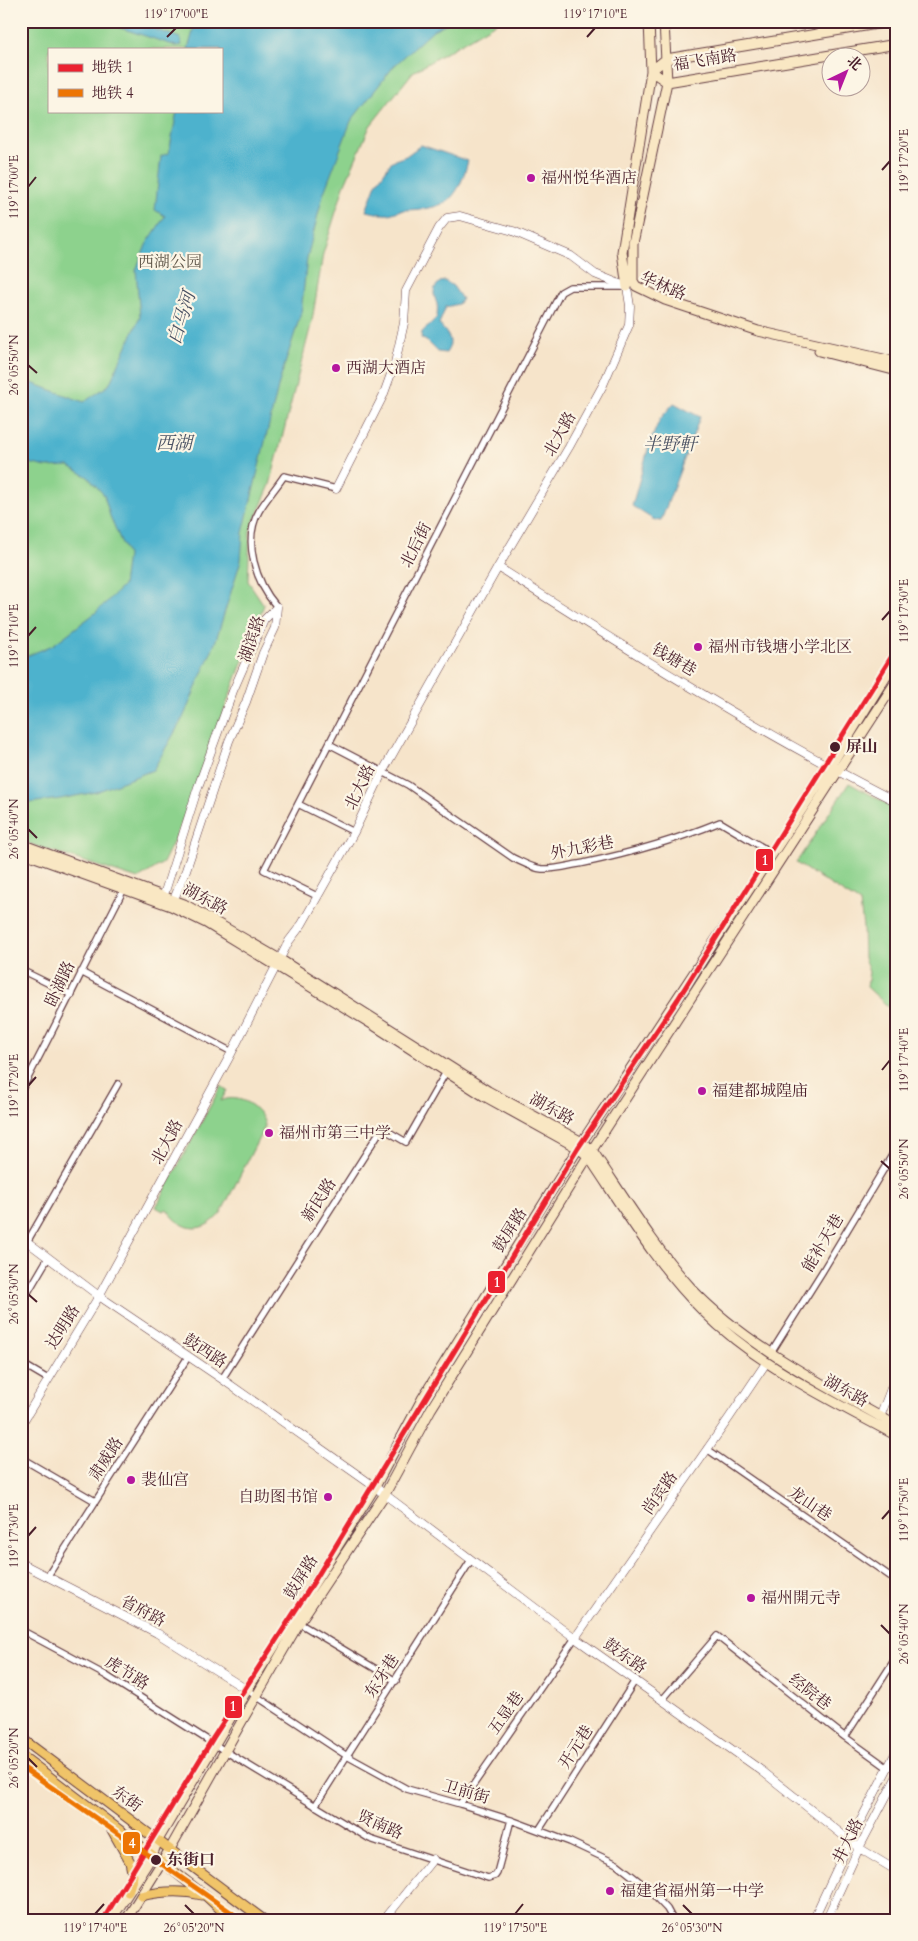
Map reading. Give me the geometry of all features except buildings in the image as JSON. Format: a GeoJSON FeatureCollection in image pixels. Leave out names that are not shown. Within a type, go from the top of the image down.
{"type":"FeatureCollection","features":[{"type":"Feature","properties":{"kind":"main road","name":"华林路"},"geometry":{"type":"LineString","coordinates":[[649,21],[651,71],[622,252],[630,284],[679,310],[730,328],[897,371]]}},
{"type":"Feature","properties":{"kind":"main road","name":"华林路"},"geometry":{"type":"LineString","coordinates":[[630,284],[634,243],[667,82],[664,21]]}},
{"type":"Feature","properties":{"kind":"main road","name":"福飞南路"},"geometry":{"type":"LineString","coordinates":[[895,21],[666,59],[651,71],[667,82],[897,44]]}},
{"type":"Feature","properties":{"kind":"main road","name":"华林路"},"geometry":{"type":"LineString","coordinates":[[630,284],[666,300],[758,331],[897,362]]}},
{"type":"Feature","properties":{"kind":"main road","name":"鼓屏路"},"geometry":{"type":"LineString","coordinates":[[111,1920],[152,1856],[158,1840],[247,1690],[375,1487],[422,1399],[580,1145],[830,767],[897,658]]}},
{"type":"Feature","properties":{"kind":"main road","name":"鼓屏路"},"geometry":{"type":"LineString","coordinates":[[126,1920],[162,1863],[224,1751],[299,1623],[385,1494],[431,1409],[590,1153],[897,680]]}},
{"type":"Feature","properties":{"kind":"main road"},"geometry":{"type":"LineString","coordinates":[[21,844],[162,899]]}},
{"type":"Feature","properties":{"kind":"main road"},"geometry":{"type":"LineString","coordinates":[[21,852],[124,889],[173,902]]}},
{"type":"Feature","properties":{"kind":"main road","name":"湖东路"},"geometry":{"type":"LineString","coordinates":[[173,902],[206,923],[279,963],[580,1145],[590,1153],[641,1223],[692,1288],[710,1306],[771,1352],[897,1426]]}},
{"type":"Feature","properties":{"kind":"main road","name":"湖东路"},"geometry":{"type":"LineString","coordinates":[[279,963],[484,1096],[580,1145]]}},
{"type":"Feature","properties":{"kind":"main road","name":"湖东路"},"geometry":{"type":"LineString","coordinates":[[590,1153],[633,1224],[685,1292],[732,1337],[766,1363],[897,1436]]}},
{"type":"Feature","properties":{"kind":"main road","name":"东街"},"geometry":{"type":"LineString","coordinates":[[21,1738],[264,1920]]}},
{"type":"Feature","properties":{"kind":"main road"},"geometry":{"type":"LineString","coordinates":[[21,1755],[206,1896],[232,1920]]}},
{"type":"Feature","properties":{"kind":"main road"},"geometry":{"type":"LineString","coordinates":[[107,1821],[130,1862],[132,1876],[128,1892]]}},
{"type":"Feature","properties":{"kind":"main road"},"geometry":{"type":"LineString","coordinates":[[141,1896],[179,1891],[206,1896]]}},
{"type":"Feature","properties":{"kind":"street"},"geometry":{"type":"LineString","coordinates":[[277,607],[267,595],[254,565],[251,538],[259,512],[284,476],[336,489],[383,396],[395,363],[404,323],[406,291],[439,228],[448,218],[460,216],[513,231],[571,256],[595,274],[630,284]]}},
{"type":"Feature","properties":{"kind":"street","name":"北大路"},"geometry":{"type":"LineString","coordinates":[[99,1296],[232,1052],[289,941],[302,924],[354,832],[383,771],[603,385],[629,324],[630,284]]}},
{"type":"Feature","properties":{"kind":"street","name":"北后街"},"geometry":{"type":"LineString","coordinates":[[317,896],[264,870],[561,292],[570,286],[630,284]]}},
{"type":"Feature","properties":{"kind":"street","name":"钱塘巷"},"geometry":{"type":"LineString","coordinates":[[498,567],[606,636],[830,767],[897,802]]}},
{"type":"Feature","properties":{"kind":"street","name":"湖滨路"},"geometry":{"type":"LineString","coordinates":[[162,899],[198,787],[232,691],[264,620],[277,607]]}},
{"type":"Feature","properties":{"kind":"street","name":"湖滨路"},"geometry":{"type":"LineString","coordinates":[[173,902],[186,870],[229,741],[246,702],[263,653],[275,628],[277,607]]}},
{"type":"Feature","properties":{"kind":"street","name":"外九彩巷"},"geometry":{"type":"LineString","coordinates":[[330,744],[408,785],[513,858],[529,866],[542,869],[638,850],[681,838],[720,822],[772,853]]}},
{"type":"Feature","properties":{"kind":"street"},"geometry":{"type":"LineString","coordinates":[[298,804],[354,832]]}},
{"type":"Feature","properties":{"kind":"street","name":"卧湖路"},"geometry":{"type":"LineString","coordinates":[[21,1090],[72,995],[81,972],[124,889]]}},
{"type":"Feature","properties":{"kind":"street"},"geometry":{"type":"LineString","coordinates":[[21,970],[72,995]]}},
{"type":"Feature","properties":{"kind":"street"},"geometry":{"type":"LineString","coordinates":[[81,972],[232,1052]]}},
{"type":"Feature","properties":{"kind":"street","name":"新民路"},"geometry":{"type":"LineString","coordinates":[[222,1378],[382,1128],[406,1142],[446,1072]]}},
{"type":"Feature","properties":{"kind":"street"},"geometry":{"type":"LineString","coordinates":[[24,1239],[118,1084]]}},
{"type":"Feature","properties":{"kind":"street","name":"能补天巷"},"geometry":{"type":"LineString","coordinates":[[771,1352],[822,1272],[897,1147]]}},
{"type":"Feature","properties":{"kind":"street","name":"鼓西路"},"geometry":{"type":"LineString","coordinates":[[24,1239],[99,1296],[222,1378],[375,1487]]}},
{"type":"Feature","properties":{"kind":"street"},"geometry":{"type":"LineString","coordinates":[[21,1304],[48,1258]]}},
{"type":"Feature","properties":{"kind":"street","name":"达明路"},"geometry":{"type":"LineString","coordinates":[[21,1425],[99,1296]]}},
{"type":"Feature","properties":{"kind":"street","name":"肃威路"},"geometry":{"type":"LineString","coordinates":[[47,1576],[188,1357]]}},
{"type":"Feature","properties":{"kind":"street"},"geometry":{"type":"LineString","coordinates":[[21,1363],[48,1379]]}},
{"type":"Feature","properties":{"kind":"street","name":"尚宾路"},"geometry":{"type":"LineString","coordinates":[[575,1638],[766,1363]]}},
{"type":"Feature","properties":{"kind":"street"},"geometry":{"type":"LineString","coordinates":[[880,1417],[897,1373]]}},
{"type":"Feature","properties":{"kind":"street","name":"龙山巷"},"geometry":{"type":"LineString","coordinates":[[707,1449],[897,1580]]}},
{"type":"Feature","properties":{"kind":"street"},"geometry":{"type":"LineString","coordinates":[[21,1458],[95,1501]]}},
{"type":"Feature","properties":{"kind":"street","name":"鼓东路"},"geometry":{"type":"LineString","coordinates":[[375,1487],[575,1638],[636,1679],[762,1771],[859,1848],[897,1871]]}},
{"type":"Feature","properties":{"kind":"street","name":"东牙巷"},"geometry":{"type":"LineString","coordinates":[[315,1806],[471,1560]]}},
{"type":"Feature","properties":{"kind":"street","name":"省府路"},"geometry":{"type":"LineString","coordinates":[[21,1564],[157,1633],[247,1690]]}},
{"type":"Feature","properties":{"kind":"street"},"geometry":{"type":"LineString","coordinates":[[299,1623],[396,1681]]}},
{"type":"Feature","properties":{"kind":"street","name":"虎节路"},"geometry":{"type":"LineString","coordinates":[[21,1630],[105,1675],[214,1745]]}},
{"type":"Feature","properties":{"kind":"street","name":"经院巷"},"geometry":{"type":"LineString","coordinates":[[663,1699],[717,1636],[888,1768]]}},
{"type":"Feature","properties":{"kind":"street","name":"五显巷"},"geometry":{"type":"LineString","coordinates":[[460,1804],[575,1638]]}},
{"type":"Feature","properties":{"kind":"street"},"geometry":{"type":"LineString","coordinates":[[845,1736],[897,1656]]}},
{"type":"Feature","properties":{"kind":"street","name":"开元巷"},"geometry":{"type":"LineString","coordinates":[[539,1830],[636,1679]]}},
{"type":"Feature","properties":{"kind":"street","name":"卫前街"},"geometry":{"type":"LineString","coordinates":[[247,1690],[347,1756],[407,1790],[511,1820],[583,1848],[617,1864],[645,1886],[663,1905],[673,1920]]}},
{"type":"Feature","properties":{"kind":"street","name":"贤南路"},"geometry":{"type":"LineString","coordinates":[[214,1745],[370,1839],[488,1878],[494,1876],[511,1820]]}},
{"type":"Feature","properties":{"kind":"street"},"geometry":{"type":"LineString","coordinates":[[813,1920],[850,1841],[897,1750]]}},
{"type":"Feature","properties":{"kind":"street","name":"井大路"},"geometry":{"type":"LineString","coordinates":[[826,1920],[859,1848],[897,1776]]}},
{"type":"Feature","properties":{"kind":"street"},"geometry":{"type":"LineString","coordinates":[[384,1920],[433,1860]]}},
{"type":"Feature","properties":{"kind":"green space","name":"西湖"},"geometry":{"type":"Polygon","coordinates":[[[21,21],[499,21],[413,72],[370,126],[344,186],[323,254],[312,321],[270,485],[250,531],[248,581],[264,605],[178,832],[163,863],[138,879],[21,841],[21,21]]]}},
{"type":"Feature","properties":{"kind":"green space"},"geometry":{"type":"Polygon","coordinates":[[[849,783],[897,809],[897,1015],[867,987],[869,972],[864,958],[860,903],[796,863],[849,783]]]}},
{"type":"Feature","properties":{"kind":"green space"},"geometry":{"type":"Polygon","coordinates":[[[221,1086],[227,1090],[221,1101],[235,1099],[249,1103],[260,1113],[265,1126],[221,1213],[207,1225],[193,1228],[180,1223],[167,1209],[163,1211],[156,1207],[221,1086]]]}},
{"type":"Feature","properties":{"kind":"water"},"geometry":{"type":"Polygon","coordinates":[[[99,21],[132,21],[180,38],[182,45],[176,46],[99,21]]]}},
{"type":"Feature","properties":{"kind":"water","name":"西湖"},"geometry":{"type":"Polygon","coordinates":[[[196,21],[451,21],[433,30],[394,66],[351,121],[323,195],[307,258],[301,313],[279,383],[243,533],[241,560],[215,643],[183,718],[153,770],[96,792],[21,804],[21,656],[29,655],[53,645],[94,614],[123,586],[127,555],[110,516],[104,495],[88,477],[69,466],[46,467],[21,461],[21,379],[84,402],[109,385],[140,317],[136,270],[146,245],[165,216],[155,210],[161,156],[169,153],[177,112],[222,112],[222,48],[188,48],[196,21]]]}},
{"type":"Feature","properties":{"kind":"water"},"geometry":{"type":"Polygon","coordinates":[[[421,145],[468,161],[464,175],[454,195],[447,201],[430,208],[402,210],[391,214],[366,211],[376,184],[392,161],[406,156],[421,145]]]}},
{"type":"Feature","properties":{"kind":"water"},"geometry":{"type":"Polygon","coordinates":[[[445,281],[453,286],[462,299],[458,304],[446,307],[439,324],[450,341],[446,353],[438,352],[421,338],[422,332],[437,317],[434,290],[440,282],[445,281]]]}},
{"type":"Feature","properties":{"kind":"water","name":"半野軒"},"geometry":{"type":"Polygon","coordinates":[[[674,403],[700,417],[661,521],[654,520],[632,506],[650,442],[660,419],[674,403]]]}},
{"type":"Feature","properties":{"kind":"metro line","name":"1"},"geometry":{"type":"LineString","coordinates":[[103,1920],[213,1738],[315,1580],[578,1148],[678,999],[897,648]]}},
{"type":"Feature","properties":{"kind":"metro line","name":"4"},"geometry":{"type":"LineString","coordinates":[[21,1766],[242,1920]]}},
{"type":"Feature","properties":{"kind":"place","name":"福州悦华酒店"},"geometry":{"type":"Point","coordinates":[531,178]}},
{"type":"Feature","properties":{"kind":"place","name":"西湖大酒店"},"geometry":{"type":"Point","coordinates":[336,368]}},
{"type":"Feature","properties":{"kind":"place","name":"福州市钱塘小学北区"},"geometry":{"type":"Point","coordinates":[698,647]}},
{"type":"Feature","properties":{"kind":"place","name":"屏山"},"geometry":{"type":"Point","coordinates":[835,747]}},
{"type":"Feature","properties":{"kind":"place","name":"福建都城隍庙"},"geometry":{"type":"Point","coordinates":[702,1091]}},
{"type":"Feature","properties":{"kind":"place","name":"福州市第三中学"},"geometry":{"type":"Point","coordinates":[269,1133]}},
{"type":"Feature","properties":{"kind":"place","name":"裴仙宫"},"geometry":{"type":"Point","coordinates":[131,1480]}},
{"type":"Feature","properties":{"kind":"place","name":"自助图书馆"},"geometry":{"type":"Point","coordinates":[328,1497]}},
{"type":"Feature","properties":{"kind":"place","name":"福州開元寺"},"geometry":{"type":"Point","coordinates":[751,1598]}},
{"type":"Feature","properties":{"kind":"place","name":"东街口"},"geometry":{"type":"Point","coordinates":[156,1860]}},
{"type":"Feature","properties":{"kind":"place","name":"福建省福州第一中学"},"geometry":{"type":"Point","coordinates":[610,1891]}},
{"type":"Feature","properties":{"kind":"park label","name":"西湖公园"},"geometry":{"type":"Point","coordinates":[170,262]}},
{"type":"Feature","properties":{"kind":"water label","name":"白马河"},"geometry":{"type":"Point","coordinates":[182,318]}}]}
